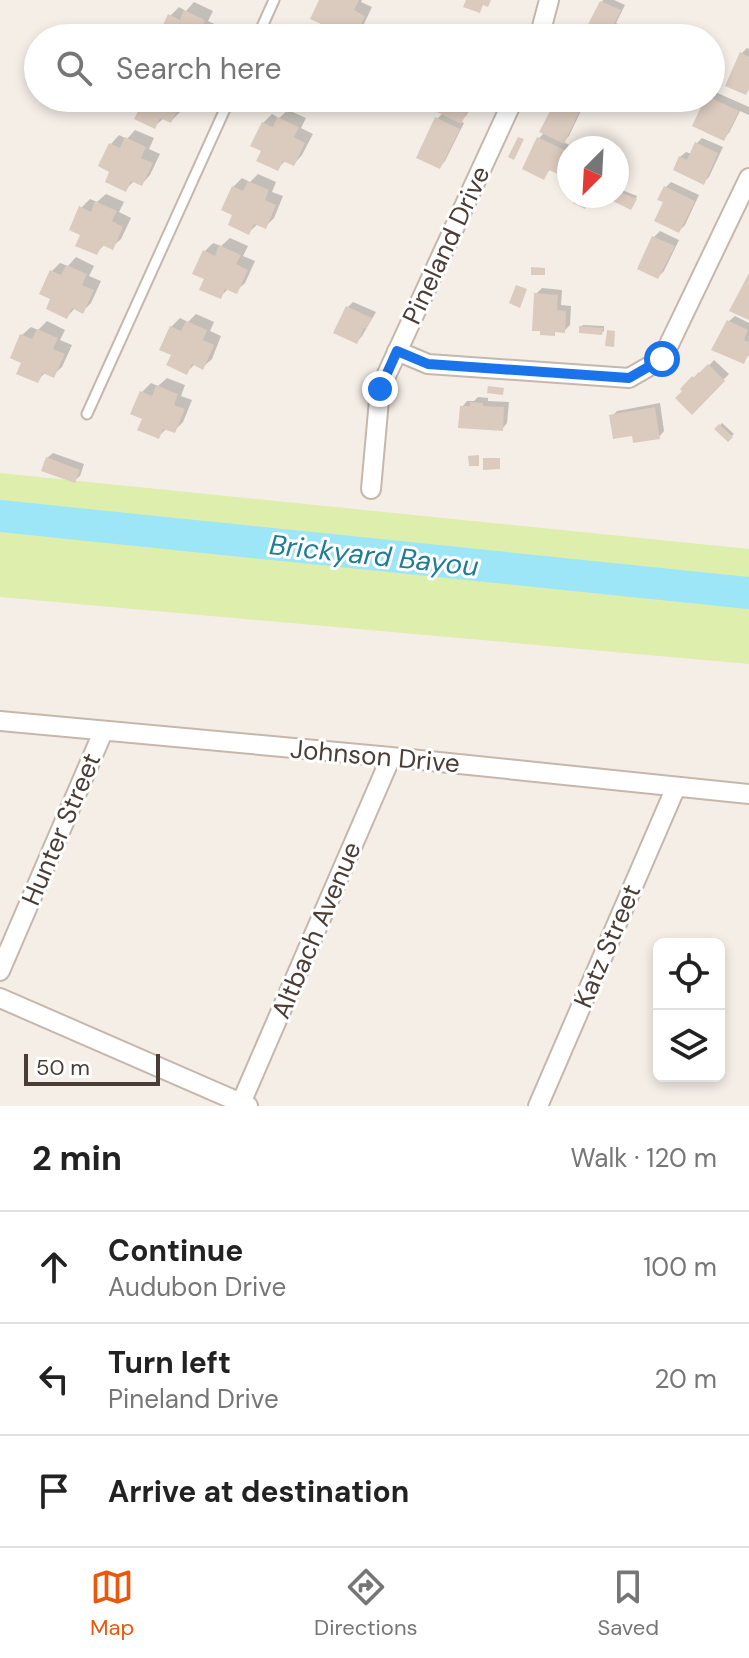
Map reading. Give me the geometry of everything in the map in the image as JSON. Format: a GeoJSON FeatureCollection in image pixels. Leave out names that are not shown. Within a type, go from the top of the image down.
{"type":"FeatureCollection","features":[{"type":"Feature","properties":{"kind":"street"},"geometry":{"type":"LineString","coordinates":[[543,24],[549,0]]}},
{"type":"Feature","properties":{"kind":"street","name":"Pineland Drive"},"geometry":{"type":"LineString","coordinates":[[371,489],[380,389],[508,112]]}},
{"type":"Feature","properties":{"kind":"street"},"geometry":{"type":"LineString","coordinates":[[397,351],[428,364],[629,378],[662,359],[749,178]]}},
{"type":"Feature","properties":{"kind":"street","name":"Johnson Drive"},"geometry":{"type":"LineString","coordinates":[[0,721],[749,794]]}},
{"type":"Feature","properties":{"kind":"street","name":"Hunter Street"},"geometry":{"type":"LineString","coordinates":[[0,971],[103,732]]}},
{"type":"Feature","properties":{"kind":"street","name":"Altbach Avenue"},"geometry":{"type":"LineString","coordinates":[[245,1104],[391,757]]}},
{"type":"Feature","properties":{"kind":"street","name":"Katz Street"},"geometry":{"type":"LineString","coordinates":[[538,1106],[676,787]]}},
{"type":"Feature","properties":{"kind":"street"},"geometry":{"type":"LineString","coordinates":[[0,998],[245,1104]]}},
{"type":"Feature","properties":{"kind":"lane"},"geometry":{"type":"LineString","coordinates":[[263,24],[274,0]]}},
{"type":"Feature","properties":{"kind":"lane"},"geometry":{"type":"LineString","coordinates":[[87,414],[224,112]]}},
{"type":"Feature","properties":{"kind":"green space"},"geometry":{"type":"Polygon","coordinates":[[[0,473],[749,549],[749,664],[0,597],[0,473]]]}},
{"type":"Feature","properties":{"kind":"building"},"geometry":{"type":"Polygon","coordinates":[[[319,0],[359,0],[354,10],[365,16],[361,24],[321,24],[310,19],[319,0]]]}},
{"type":"Feature","properties":{"kind":"building"},"geometry":{"type":"Polygon","coordinates":[[[466,0],[491,0],[488,7],[483,5],[480,13],[463,7],[466,0]]]}},
{"type":"Feature","properties":{"kind":"building"},"geometry":{"type":"Polygon","coordinates":[[[600,1],[621,10],[614,24],[588,24],[600,1]]]}},
{"type":"Feature","properties":{"kind":"building"},"geometry":{"type":"Polygon","coordinates":[[[184,10],[205,20],[203,24],[163,24],[168,14],[180,20],[184,10]]]}},
{"type":"Feature","properties":{"kind":"building"},"geometry":{"type":"Polygon","coordinates":[[[740,52],[749,57],[749,89],[746,95],[725,86],[740,52]]]}},
{"type":"Feature","properties":{"kind":"building"},"geometry":{"type":"Polygon","coordinates":[[[725,104],[739,111],[724,141],[692,126],[698,112],[725,112],[725,104]]]}},
{"type":"Feature","properties":{"kind":"building"},"geometry":{"type":"Polygon","coordinates":[[[138,112],[176,112],[171,123],[160,118],[155,129],[134,119],[138,112]]]}},
{"type":"Feature","properties":{"kind":"building"},"geometry":{"type":"Polygon","coordinates":[[[437,112],[467,112],[461,124],[437,112]]]}},
{"type":"Feature","properties":{"kind":"building"},"geometry":{"type":"Polygon","coordinates":[[[550,112],[579,112],[568,136],[557,136],[557,141],[539,132],[550,112]]]}},
{"type":"Feature","properties":{"kind":"building"},"geometry":{"type":"Polygon","coordinates":[[[277,117],[299,127],[294,137],[305,143],[294,166],[283,161],[278,171],[256,161],[261,151],[250,146],[262,122],[273,127],[277,117]]]}},
{"type":"Feature","properties":{"kind":"building"},"geometry":{"type":"Polygon","coordinates":[[[435,117],[460,129],[440,169],[416,158],[435,117]]]}},
{"type":"Feature","properties":{"kind":"building"},"geometry":{"type":"Polygon","coordinates":[[[125,137],[146,147],[141,158],[153,163],[142,186],[131,181],[126,192],[105,182],[109,172],[98,166],[109,143],[120,148],[125,137]]]}},
{"type":"Feature","properties":{"kind":"building"},"geometry":{"type":"Polygon","coordinates":[[[518,137],[524,139],[514,160],[508,157],[518,137]]]}},
{"type":"Feature","properties":{"kind":"building"},"geometry":{"type":"Polygon","coordinates":[[[537,137],[557,146],[557,174],[549,170],[544,180],[522,169],[537,137]]]}},
{"type":"Feature","properties":{"kind":"building"},"geometry":{"type":"Polygon","coordinates":[[[695,142],[718,153],[704,185],[673,170],[679,156],[687,160],[695,142]]]}},
{"type":"Feature","properties":{"kind":"building"},"geometry":{"type":"Polygon","coordinates":[[[248,181],[269,190],[265,200],[276,205],[266,229],[254,224],[249,235],[228,225],[232,215],[221,210],[232,186],[243,191],[248,181]]]}},
{"type":"Feature","properties":{"kind":"building"},"geometry":{"type":"Polygon","coordinates":[[[664,186],[695,201],[679,233],[654,221],[663,202],[657,200],[664,186]]]}},
{"type":"Feature","properties":{"kind":"building"},"geometry":{"type":"Polygon","coordinates":[[[629,196],[637,199],[631,210],[627,208],[629,196]]]}},
{"type":"Feature","properties":{"kind":"building"},"geometry":{"type":"Polygon","coordinates":[[[95,201],[117,211],[112,221],[123,227],[113,250],[102,245],[97,255],[75,246],[80,235],[69,230],[79,206],[91,212],[95,201]]]}},
{"type":"Feature","properties":{"kind":"building"},"geometry":{"type":"Polygon","coordinates":[[[652,236],[675,246],[658,279],[637,269],[652,236]]]}},
{"type":"Feature","properties":{"kind":"building"},"geometry":{"type":"Polygon","coordinates":[[[219,245],[241,255],[236,264],[248,270],[237,294],[225,289],[221,299],[199,290],[204,279],[192,274],[203,250],[215,256],[219,245]]]}},
{"type":"Feature","properties":{"kind":"building"},"geometry":{"type":"Polygon","coordinates":[[[66,265],[87,274],[82,285],[94,290],[83,314],[72,308],[67,319],[46,309],[50,299],[39,294],[50,270],[61,275],[66,265]]]}},
{"type":"Feature","properties":{"kind":"building"},"geometry":{"type":"Polygon","coordinates":[[[531,267],[545,268],[545,275],[531,275],[531,267]]]}},
{"type":"Feature","properties":{"kind":"building"},"geometry":{"type":"Polygon","coordinates":[[[749,273],[749,320],[729,311],[749,273]]]}},
{"type":"Feature","properties":{"kind":"building"},"geometry":{"type":"Polygon","coordinates":[[[516,285],[527,289],[520,308],[509,303],[516,285]]]}},
{"type":"Feature","properties":{"kind":"building"},"geometry":{"type":"Polygon","coordinates":[[[534,293],[558,295],[557,310],[566,311],[565,333],[555,332],[555,336],[532,331],[534,293]]]}},
{"type":"Feature","properties":{"kind":"building"},"geometry":{"type":"Polygon","coordinates":[[[346,306],[372,318],[357,344],[333,333],[346,306]]]}},
{"type":"Feature","properties":{"kind":"building"},"geometry":{"type":"Polygon","coordinates":[[[727,320],[748,330],[744,340],[749,342],[749,352],[744,364],[711,350],[727,320]]]}},
{"type":"Feature","properties":{"kind":"building"},"geometry":{"type":"Polygon","coordinates":[[[186,321],[207,330],[203,340],[214,345],[203,370],[192,364],[187,375],[166,365],[171,355],[159,350],[170,326],[181,331],[186,321]]]}},
{"type":"Feature","properties":{"kind":"building"},"geometry":{"type":"Polygon","coordinates":[[[579,326],[603,328],[602,335],[579,333],[579,326]]]}},
{"type":"Feature","properties":{"kind":"building"},"geometry":{"type":"Polygon","coordinates":[[[37,329],[58,338],[53,349],[65,354],[54,378],[43,373],[38,383],[16,374],[21,363],[10,358],[20,334],[32,339],[37,329]]]}},
{"type":"Feature","properties":{"kind":"building"},"geometry":{"type":"Polygon","coordinates":[[[607,330],[615,331],[614,347],[605,346],[607,330]]]}},
{"type":"Feature","properties":{"kind":"building"},"geometry":{"type":"Polygon","coordinates":[[[708,364],[725,381],[692,415],[675,398],[692,376],[694,378],[708,364]]]}},
{"type":"Feature","properties":{"kind":"building"},"geometry":{"type":"Polygon","coordinates":[[[156,385],[178,394],[174,405],[185,409],[175,433],[163,429],[159,439],[137,430],[142,419],[130,414],[140,391],[152,396],[156,385]]]}},
{"type":"Feature","properties":{"kind":"building"},"geometry":{"type":"Polygon","coordinates":[[[488,386],[504,388],[503,395],[487,393],[488,386]]]}},
{"type":"Feature","properties":{"kind":"building"},"geometry":{"type":"Polygon","coordinates":[[[470,402],[504,407],[503,431],[458,428],[460,406],[470,406],[470,402]]]}},
{"type":"Feature","properties":{"kind":"building"},"geometry":{"type":"Polygon","coordinates":[[[655,407],[660,439],[633,443],[632,436],[613,439],[609,415],[655,407]]]}},
{"type":"Feature","properties":{"kind":"building"},"geometry":{"type":"Polygon","coordinates":[[[719,424],[733,437],[728,442],[714,429],[719,424]]]}},
{"type":"Feature","properties":{"kind":"building"},"geometry":{"type":"Polygon","coordinates":[[[479,455],[479,466],[469,466],[468,456],[479,455]]]}},
{"type":"Feature","properties":{"kind":"building"},"geometry":{"type":"Polygon","coordinates":[[[46,457],[80,470],[75,483],[41,471],[46,457]]]}},
{"type":"Feature","properties":{"kind":"building"},"geometry":{"type":"Polygon","coordinates":[[[483,458],[500,458],[500,469],[483,470],[483,458]]]}},
{"type":"Feature","properties":{"kind":"waterway","name":"Brickyard Bayou"},"geometry":{"type":"LineString","coordinates":[[0,516],[749,593]]}},
{"type":"Feature","properties":{"kind":"route"},"geometry":{"type":"LineString","coordinates":[[380,389],[397,351],[428,364],[629,378],[662,359]]}}]}
